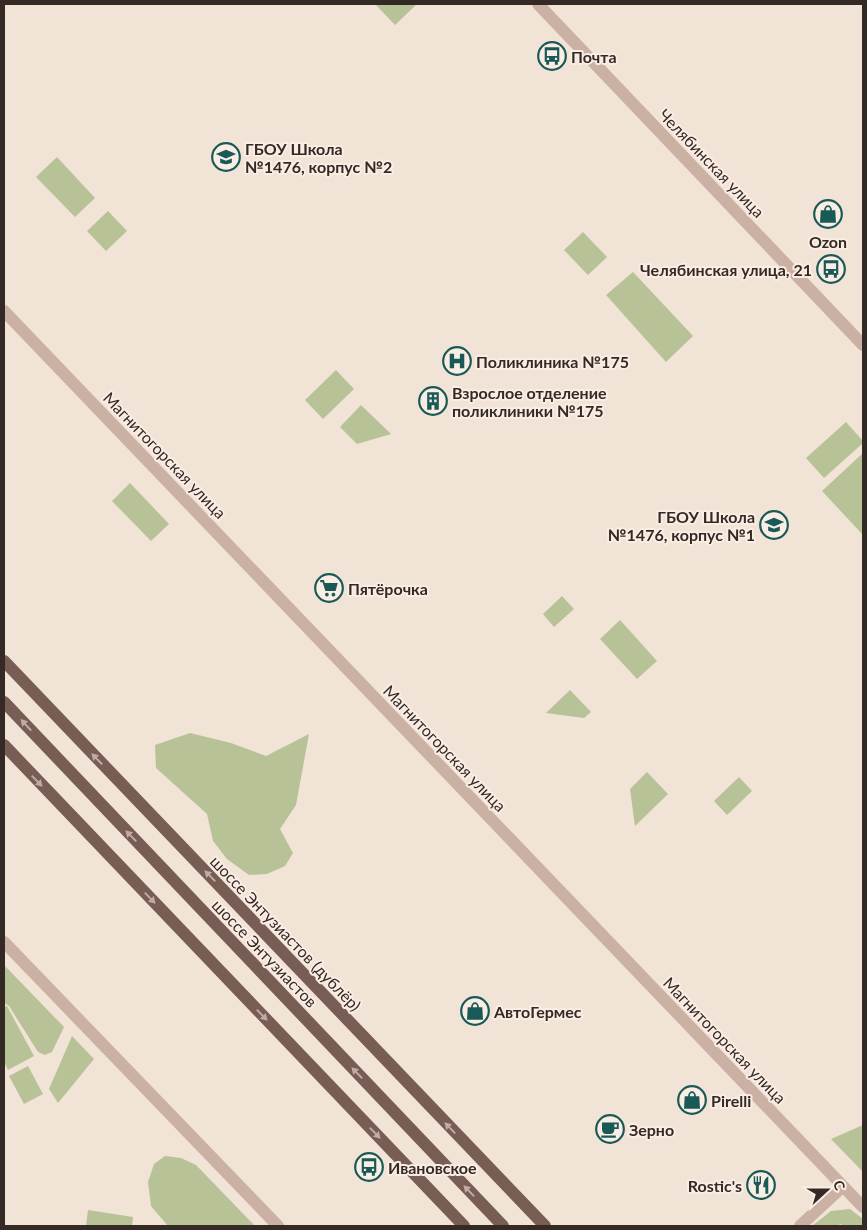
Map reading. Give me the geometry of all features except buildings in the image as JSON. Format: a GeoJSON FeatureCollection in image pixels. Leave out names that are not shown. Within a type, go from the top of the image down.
{"type":"FeatureCollection","features":[{"type":"Feature","properties":{"kind":"main road","name":"шоссе Энтузиастов (дублёр)"},"geometry":{"type":"LineString","coordinates":[[4,661],[544,1226]]}},
{"type":"Feature","properties":{"kind":"main road","name":"шоссе Энтузиастов"},"geometry":{"type":"LineString","coordinates":[[4,702],[503,1226]]}},
{"type":"Feature","properties":{"kind":"main road"},"geometry":{"type":"LineString","coordinates":[[4,745],[464,1226]]}},
{"type":"Feature","properties":{"kind":"street","name":"Челябинская улица"},"geometry":{"type":"LineString","coordinates":[[538,4],[863,345]]}},
{"type":"Feature","properties":{"kind":"street","name":"Магнитогорская улица"},"geometry":{"type":"LineString","coordinates":[[4,311],[863,1207]]}},
{"type":"Feature","properties":{"kind":"street"},"geometry":{"type":"LineString","coordinates":[[4,942],[278,1226]]}},
{"type":"Feature","properties":{"kind":"street"},"geometry":{"type":"LineString","coordinates":[[800,1226],[842,1187]]}},
{"type":"Feature","properties":{"kind":"green space"},"geometry":{"type":"Polygon","coordinates":[[[375,4],[417,4],[395,25],[375,4]]]}},
{"type":"Feature","properties":{"kind":"green space"},"geometry":{"type":"Polygon","coordinates":[[[57,157],[95,198],[75,217],[36,177],[57,157]]]}},
{"type":"Feature","properties":{"kind":"green space"},"geometry":{"type":"Polygon","coordinates":[[[108,211],[127,231],[106,251],[87,231],[108,211]]]}},
{"type":"Feature","properties":{"kind":"green space"},"geometry":{"type":"Polygon","coordinates":[[[583,232],[607,257],[588,275],[564,250],[583,232]]]}},
{"type":"Feature","properties":{"kind":"green space"},"geometry":{"type":"Polygon","coordinates":[[[633,272],[693,336],[666,362],[606,295],[633,272]]]}},
{"type":"Feature","properties":{"kind":"green space"},"geometry":{"type":"Polygon","coordinates":[[[336,370],[354,389],[323,419],[305,400],[336,370]]]}},
{"type":"Feature","properties":{"kind":"green space"},"geometry":{"type":"Polygon","coordinates":[[[361,405],[391,434],[357,444],[340,427],[361,405]]]}},
{"type":"Feature","properties":{"kind":"green space"},"geometry":{"type":"Polygon","coordinates":[[[846,422],[863,443],[824,478],[806,458],[846,422]]]}},
{"type":"Feature","properties":{"kind":"green space"},"geometry":{"type":"Polygon","coordinates":[[[863,453],[863,535],[822,491],[863,453]]]}},
{"type":"Feature","properties":{"kind":"green space"},"geometry":{"type":"Polygon","coordinates":[[[130,483],[169,524],[151,541],[112,501],[130,483]]]}},
{"type":"Feature","properties":{"kind":"green space"},"geometry":{"type":"Polygon","coordinates":[[[562,596],[574,609],[554,627],[543,614],[562,596]]]}},
{"type":"Feature","properties":{"kind":"green space"},"geometry":{"type":"Polygon","coordinates":[[[620,620],[657,661],[637,679],[600,639],[620,620]]]}},
{"type":"Feature","properties":{"kind":"green space"},"geometry":{"type":"Polygon","coordinates":[[[570,690],[591,712],[584,718],[546,713],[570,690]]]}},
{"type":"Feature","properties":{"kind":"green space"},"geometry":{"type":"Polygon","coordinates":[[[190,733],[231,743],[266,756],[309,734],[296,805],[280,829],[293,853],[285,866],[267,874],[249,875],[227,859],[213,841],[207,814],[156,768],[155,745],[190,733]]]}},
{"type":"Feature","properties":{"kind":"green space"},"geometry":{"type":"Polygon","coordinates":[[[647,772],[668,794],[635,826],[630,789],[647,772]]]}},
{"type":"Feature","properties":{"kind":"green space"},"geometry":{"type":"Polygon","coordinates":[[[739,777],[752,791],[727,815],[714,801],[739,777]]]}},
{"type":"Feature","properties":{"kind":"green space"},"geometry":{"type":"Polygon","coordinates":[[[4,965],[64,1027],[52,1052],[45,1055],[38,1052],[9,1006],[4,1003],[4,965]]]}},
{"type":"Feature","properties":{"kind":"green space"},"geometry":{"type":"Polygon","coordinates":[[[7,1006],[34,1056],[8,1070],[4,1062],[4,1007],[7,1006]]]}},
{"type":"Feature","properties":{"kind":"green space"},"geometry":{"type":"Polygon","coordinates":[[[72,1036],[94,1059],[58,1103],[49,1089],[72,1036]]]}},
{"type":"Feature","properties":{"kind":"green space"},"geometry":{"type":"Polygon","coordinates":[[[28,1066],[43,1094],[24,1104],[9,1076],[28,1066]]]}},
{"type":"Feature","properties":{"kind":"green space"},"geometry":{"type":"Polygon","coordinates":[[[863,1125],[863,1172],[831,1139],[863,1125]]]}},
{"type":"Feature","properties":{"kind":"green space"},"geometry":{"type":"Polygon","coordinates":[[[165,1156],[181,1158],[196,1165],[255,1226],[168,1226],[151,1206],[148,1182],[154,1164],[165,1156]]]}},
{"type":"Feature","properties":{"kind":"green space"},"geometry":{"type":"Polygon","coordinates":[[[850,1209],[863,1219],[863,1226],[844,1226],[840,1224],[838,1226],[812,1226],[831,1211],[850,1209]]]}},
{"type":"Feature","properties":{"kind":"green space"},"geometry":{"type":"Polygon","coordinates":[[[88,1210],[133,1217],[132,1226],[86,1226],[88,1210]]]}},
{"type":"Feature","properties":{"kind":"place","name":"Почта"},"geometry":{"type":"Point","coordinates":[552,56]}},
{"type":"Feature","properties":{"kind":"place","name":"ГБОУ Школа №1476, корпус №2"},"geometry":{"type":"Point","coordinates":[226,157]}},
{"type":"Feature","properties":{"kind":"place","name":"Ozon"},"geometry":{"type":"Point","coordinates":[828,214]}},
{"type":"Feature","properties":{"kind":"place","name":"Челябинская улица, 21"},"geometry":{"type":"Point","coordinates":[831,269]}},
{"type":"Feature","properties":{"kind":"place","name":"Поликлиника №175"},"geometry":{"type":"Point","coordinates":[457,361]}},
{"type":"Feature","properties":{"kind":"place","name":"Взрослое отделение поликлиники №175"},"geometry":{"type":"Point","coordinates":[433,401]}},
{"type":"Feature","properties":{"kind":"place","name":"ГБОУ Школа №1476, корпус №1"},"geometry":{"type":"Point","coordinates":[774,525]}},
{"type":"Feature","properties":{"kind":"place","name":"Пятёрочка"},"geometry":{"type":"Point","coordinates":[329,588]}},
{"type":"Feature","properties":{"kind":"place","name":"АвтоГермес"},"geometry":{"type":"Point","coordinates":[475,1011]}},
{"type":"Feature","properties":{"kind":"place","name":"Pirelli"},"geometry":{"type":"Point","coordinates":[692,1100]}},
{"type":"Feature","properties":{"kind":"place","name":"Зерно"},"geometry":{"type":"Point","coordinates":[610,1129]}},
{"type":"Feature","properties":{"kind":"place","name":"Ивановское"},"geometry":{"type":"Point","coordinates":[369,1167]}},
{"type":"Feature","properties":{"kind":"place","name":"Rostic's"},"geometry":{"type":"Point","coordinates":[761,1185]}}]}
